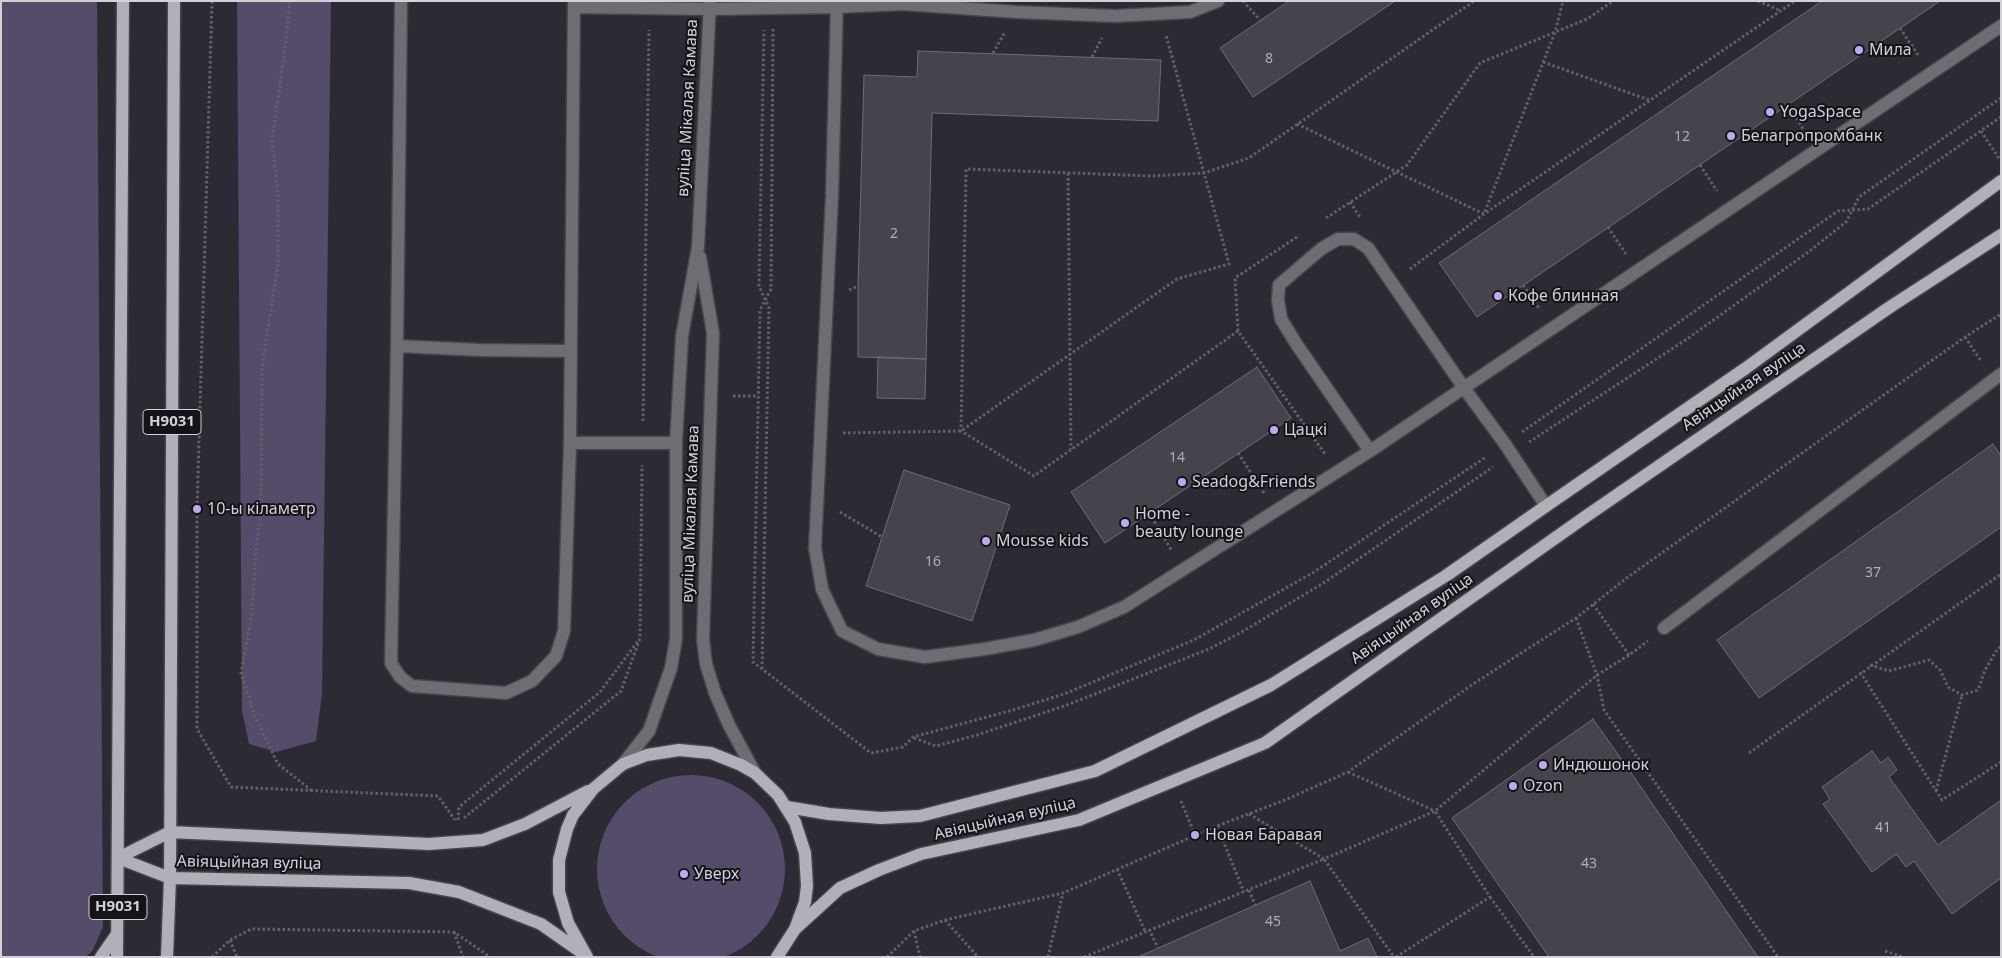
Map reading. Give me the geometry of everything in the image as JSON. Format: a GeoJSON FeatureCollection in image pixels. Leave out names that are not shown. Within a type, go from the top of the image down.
{"type":"FeatureCollection","features":[{"type":"Feature","properties":{"kind":"main road","name":"Н9031"},"geometry":{"type":"LineString","coordinates":[[117,957],[123,1]]}},
{"type":"Feature","properties":{"kind":"main road","name":"Н9031"},"geometry":{"type":"LineString","coordinates":[[167,957],[170,878],[174,1]]}},
{"type":"Feature","properties":{"kind":"main road","name":"Авіяцыйная вуліца"},"geometry":{"type":"LineString","coordinates":[[787,807],[829,814],[880,818],[920,816],[1095,772],[1270,685],[1447,575],[1746,368],[2001,181]]}},
{"type":"Feature","properties":{"kind":"main road","name":"Авіяцыйная вуліца"},"geometry":{"type":"LineString","coordinates":[[795,929],[840,888],[879,870],[922,854],[1079,820],[1265,743],[1601,506],[1890,307],[2001,235]]}},
{"type":"Feature","properties":{"kind":"main road"},"geometry":{"type":"LineString","coordinates":[[587,957],[575,938],[562,908],[558,877],[562,845],[567,829],[578,808],[593,789],[623,764],[647,755],[663,752],[695,751],[726,758],[755,773],[778,795],[787,807],[801,837],[807,869],[805,902],[795,929],[777,957]]}},
{"type":"Feature","properties":{"kind":"main road","name":"Авіяцыйная вуліца"},"geometry":{"type":"LineString","coordinates":[[118,858],[170,832],[429,844],[483,840],[526,824],[593,789]]}},
{"type":"Feature","properties":{"kind":"main road","name":"Авіяцыйная вуліца"},"geometry":{"type":"LineString","coordinates":[[118,858],[170,878],[409,884],[459,892],[541,924],[587,957]]}},
{"type":"Feature","properties":{"kind":"main road"},"geometry":{"type":"LineString","coordinates":[[101,957],[118,934]]}},
{"type":"Feature","properties":{"kind":"street"},"geometry":{"type":"LineString","coordinates":[[401,1],[391,663],[400,677],[412,686],[506,693],[532,681],[556,656],[564,631],[570,443],[574,4],[649,7],[710,5],[769,8],[903,2],[1017,12],[1105,16],[1190,12],[1218,1]]}},
{"type":"Feature","properties":{"kind":"street"},"geometry":{"type":"LineString","coordinates":[[837,4],[832,196],[815,548],[822,589],[842,631],[878,649],[926,657],[1034,640],[1078,627],[1124,607],[1370,451],[2001,26]]}},
{"type":"Feature","properties":{"kind":"street","name":"вуліца Мікалая Камава"},"geometry":{"type":"LineString","coordinates":[[623,764],[649,731],[671,668],[676,639],[676,443],[682,336],[698,247],[710,5]]}},
{"type":"Feature","properties":{"kind":"street"},"geometry":{"type":"LineString","coordinates":[[1370,451],[1297,345],[1282,319],[1278,300],[1280,285],[1322,249],[1338,239],[1354,239],[1368,248],[1464,388],[1509,449],[1546,506]]}},
{"type":"Feature","properties":{"kind":"street","name":"вуліца Мікалая Камава"},"geometry":{"type":"LineString","coordinates":[[698,247],[713,333],[703,639],[706,664],[715,693],[728,725],[755,773]]}},
{"type":"Feature","properties":{"kind":"street"},"geometry":{"type":"LineString","coordinates":[[397,346],[480,350],[570,351]]}},
{"type":"Feature","properties":{"kind":"street"},"geometry":{"type":"LineString","coordinates":[[1664,628],[2001,374]]}},
{"type":"Feature","properties":{"kind":"street"},"geometry":{"type":"LineString","coordinates":[[570,443],[676,443]]}},
{"type":"Feature","properties":{"kind":"path"},"geometry":{"type":"LineString","coordinates":[[212,1],[197,509],[197,729],[231,787],[438,796],[457,823]]}},
{"type":"Feature","properties":{"kind":"path"},"geometry":{"type":"LineString","coordinates":[[290,1],[272,141],[278,196],[278,264],[262,367],[261,509],[252,612],[241,673],[255,717],[278,764],[312,790]]}},
{"type":"Feature","properties":{"kind":"path"},"geometry":{"type":"LineString","coordinates":[[1244,1],[1260,20]]}},
{"type":"Feature","properties":{"kind":"path"},"geometry":{"type":"LineString","coordinates":[[962,431],[966,169],[1152,176],[1204,173],[1249,158],[1474,1]]}},
{"type":"Feature","properties":{"kind":"path"},"geometry":{"type":"LineString","coordinates":[[1484,214],[1555,32],[1563,1]]}},
{"type":"Feature","properties":{"kind":"path"},"geometry":{"type":"LineString","coordinates":[[1325,219],[1407,165],[1480,63],[1587,19],[1612,1]]}},
{"type":"Feature","properties":{"kind":"path"},"geometry":{"type":"LineString","coordinates":[[1758,1],[1781,11]]}},
{"type":"Feature","properties":{"kind":"path"},"geometry":{"type":"LineString","coordinates":[[1408,270],[1484,214],[1795,1]]}},
{"type":"Feature","properties":{"kind":"path"},"geometry":{"type":"LineString","coordinates":[[457,823],[621,690],[640,638],[649,7]]}},
{"type":"Feature","properties":{"kind":"path"},"geometry":{"type":"LineString","coordinates":[[769,8],[771,289],[760,310],[753,662],[871,753],[903,747],[913,738],[1064,694],[1194,640],[1314,572],[1687,339],[1807,253],[1846,222],[1859,197],[2001,98]]}},
{"type":"Feature","properties":{"kind":"path"},"geometry":{"type":"LineString","coordinates":[[762,670],[769,308],[759,286],[769,8]]}},
{"type":"Feature","properties":{"kind":"path"},"geometry":{"type":"LineString","coordinates":[[962,431],[1177,279],[1229,264],[1160,14]]}},
{"type":"Feature","properties":{"kind":"path"},"geometry":{"type":"LineString","coordinates":[[1900,28],[1930,74]]}},
{"type":"Feature","properties":{"kind":"path"},"geometry":{"type":"LineString","coordinates":[[1543,62],[1650,101]]}},
{"type":"Feature","properties":{"kind":"path"},"geometry":{"type":"LineString","coordinates":[[1788,104],[1818,150]]}},
{"type":"Feature","properties":{"kind":"path"},"geometry":{"type":"LineString","coordinates":[[913,738],[936,746],[977,735],[1067,705],[1209,648],[1240,633],[1322,584],[1838,210],[1868,209],[2001,117]]}},
{"type":"Feature","properties":{"kind":"path"},"geometry":{"type":"LineString","coordinates":[[1297,124],[1484,214]]}},
{"type":"Feature","properties":{"kind":"path"},"geometry":{"type":"LineString","coordinates":[[1981,131],[2001,161]]}},
{"type":"Feature","properties":{"kind":"path"},"geometry":{"type":"LineString","coordinates":[[1700,165],[1729,209]]}},
{"type":"Feature","properties":{"kind":"path"},"geometry":{"type":"LineString","coordinates":[[1068,173],[1071,450]]}},
{"type":"Feature","properties":{"kind":"path"},"geometry":{"type":"LineString","coordinates":[[1608,227],[1638,271]]}},
{"type":"Feature","properties":{"kind":"path"},"geometry":{"type":"LineString","coordinates":[[1301,235],[1235,278],[1238,331],[1337,472]]}},
{"type":"Feature","properties":{"kind":"path"},"geometry":{"type":"LineString","coordinates":[[1523,285],[1552,329]]}},
{"type":"Feature","properties":{"kind":"path"},"geometry":{"type":"LineString","coordinates":[[887,957],[914,931],[945,920],[1063,893],[1195,835],[1348,772],[1476,682],[1576,618],[1636,571],[1957,343],[2001,314]]}},
{"type":"Feature","properties":{"kind":"path"},"geometry":{"type":"LineString","coordinates":[[820,434],[962,431],[1034,476],[1238,331]]}},
{"type":"Feature","properties":{"kind":"path"},"geometry":{"type":"LineString","coordinates":[[1238,453],[1275,511]]}},
{"type":"Feature","properties":{"kind":"path"},"geometry":{"type":"LineString","coordinates":[[817,499],[882,537]]}},
{"type":"Feature","properties":{"kind":"path"},"geometry":{"type":"LineString","coordinates":[[1149,513],[1183,569]]}},
{"type":"Feature","properties":{"kind":"path"},"geometry":{"type":"LineString","coordinates":[[1749,752],[2001,574]]}},
{"type":"Feature","properties":{"kind":"path"},"geometry":{"type":"LineString","coordinates":[[1593,604],[1629,656]]}},
{"type":"Feature","properties":{"kind":"path"},"geometry":{"type":"LineString","coordinates":[[1576,618],[1597,675],[1604,710],[1778,957]]}},
{"type":"Feature","properties":{"kind":"path"},"geometry":{"type":"LineString","coordinates":[[1084,957],[1324,859],[1435,811],[1597,675],[1629,656],[1664,628]]}},
{"type":"Feature","properties":{"kind":"path"},"geometry":{"type":"LineString","coordinates":[[457,823],[459,807],[600,692],[640,638]]}},
{"type":"Feature","properties":{"kind":"path"},"geometry":{"type":"LineString","coordinates":[[1870,665],[1889,671],[1929,660],[1940,670],[1948,687],[1962,695],[1978,690],[1985,670],[2001,646]]}},
{"type":"Feature","properties":{"kind":"path"},"geometry":{"type":"LineString","coordinates":[[1860,672],[1942,800],[2001,762]]}},
{"type":"Feature","properties":{"kind":"path"},"geometry":{"type":"LineString","coordinates":[[1936,792],[1962,695]]}},
{"type":"Feature","properties":{"kind":"path"},"geometry":{"type":"LineString","coordinates":[[1348,772],[1435,811],[1490,897],[1534,957]]}},
{"type":"Feature","properties":{"kind":"path"},"geometry":{"type":"LineString","coordinates":[[1173,781],[1195,835]]}},
{"type":"Feature","properties":{"kind":"path"},"geometry":{"type":"LineString","coordinates":[[1248,814],[1324,859],[1395,957],[1490,897]]}},
{"type":"Feature","properties":{"kind":"path"},"geometry":{"type":"LineString","coordinates":[[1217,826],[1244,892]]}},
{"type":"Feature","properties":{"kind":"path"},"geometry":{"type":"LineString","coordinates":[[1117,869],[1158,948]]}},
{"type":"Feature","properties":{"kind":"path"},"geometry":{"type":"LineString","coordinates":[[1249,890],[1255,905]]}},
{"type":"Feature","properties":{"kind":"path"},"geometry":{"type":"LineString","coordinates":[[1048,957],[1063,893]]}},
{"type":"Feature","properties":{"kind":"path"},"geometry":{"type":"LineString","coordinates":[[945,920],[978,957]]}},
{"type":"Feature","properties":{"kind":"path"},"geometry":{"type":"LineString","coordinates":[[212,957],[230,940],[250,929],[454,932],[490,957]]}},
{"type":"Feature","properties":{"kind":"path"},"geometry":{"type":"LineString","coordinates":[[914,931],[920,957]]}},
{"type":"Feature","properties":{"kind":"path"},"geometry":{"type":"LineString","coordinates":[[454,932],[462,957]]}},
{"type":"Feature","properties":{"kind":"path"},"geometry":{"type":"LineString","coordinates":[[230,940],[237,957]]}},
{"type":"Feature","properties":{"kind":"path"},"geometry":{"type":"LineString","coordinates":[[1885,951],[1903,957]]}},
{"type":"Feature","properties":{"kind":"shaded area"},"geometry":{"type":"Polygon","coordinates":[[[2,1],[97,1],[103,927],[93,950],[86,957],[1,957],[2,1]]]}},
{"type":"Feature","properties":{"kind":"shaded area"},"geometry":{"type":"Polygon","coordinates":[[[237,1],[331,1],[322,693],[316,741],[276,752],[249,744],[242,711],[237,1]]]}},
{"type":"Feature","properties":{"kind":"shaded area"},"geometry":{"type":"Polygon","coordinates":[[[691,775],[718,779],[735,786],[757,803],[774,825],[781,842],[785,869],[781,896],[774,913],[757,935],[735,952],[718,959],[691,963],[664,959],[647,952],[625,935],[608,913],[601,896],[597,869],[601,842],[608,825],[625,803],[647,786],[664,779],[691,775]]]}},
{"type":"Feature","properties":{"kind":"building"},"geometry":{"type":"Polygon","coordinates":[[[1289,1],[1395,1],[1253,97],[1220,48],[1289,1]]]}},
{"type":"Feature","properties":{"kind":"building"},"geometry":{"type":"Polygon","coordinates":[[[1822,1],[1940,1],[1477,317],[1439,263],[1822,1]]]}},
{"type":"Feature","properties":{"kind":"building"},"geometry":{"type":"Polygon","coordinates":[[[918,51],[1161,60],[1158,121],[932,113],[926,359],[858,357],[858,286],[864,75],[917,77],[918,51]]]}},
{"type":"Feature","properties":{"kind":"building"},"geometry":{"type":"Polygon","coordinates":[[[878,357],[926,359],[925,399],[877,398],[878,357]]]}},
{"type":"Feature","properties":{"kind":"building"},"geometry":{"type":"Polygon","coordinates":[[[1257,367],[1291,418],[1105,543],[1071,492],[1257,367]]]}},
{"type":"Feature","properties":{"kind":"building"},"geometry":{"type":"Polygon","coordinates":[[[1993,444],[2001,456],[2001,527],[1759,698],[1717,640],[1993,444]]]}},
{"type":"Feature","properties":{"kind":"building"},"geometry":{"type":"Polygon","coordinates":[[[904,470],[1010,505],[972,621],[866,586],[904,470]]]}},
{"type":"Feature","properties":{"kind":"building"},"geometry":{"type":"Polygon","coordinates":[[[1593,719],[1758,957],[1549,957],[1452,818],[1593,719]]]}},
{"type":"Feature","properties":{"kind":"building"},"geometry":{"type":"Polygon","coordinates":[[[1872,751],[1881,763],[1888,757],[1897,770],[1889,777],[1938,845],[2001,800],[2001,878],[1952,914],[1914,861],[1906,867],[1896,854],[1872,872],[1823,804],[1830,799],[1822,787],[1872,751]]]}},
{"type":"Feature","properties":{"kind":"building"},"geometry":{"type":"Polygon","coordinates":[[[1310,881],[1340,951],[1368,938],[1377,957],[1138,957],[1310,881]]]}},
{"type":"Feature","properties":{"kind":"place","name":"Мила"},"geometry":{"type":"Point","coordinates":[1859,50]}},
{"type":"Feature","properties":{"kind":"place","name":"YogaSpace"},"geometry":{"type":"Point","coordinates":[1770,112]}},
{"type":"Feature","properties":{"kind":"place","name":"Белагропромбанк"},"geometry":{"type":"Point","coordinates":[1731,136]}},
{"type":"Feature","properties":{"kind":"place","name":"Кофе блинная"},"geometry":{"type":"Point","coordinates":[1498,296]}},
{"type":"Feature","properties":{"kind":"place","name":"Цацкi"},"geometry":{"type":"Point","coordinates":[1274,430]}},
{"type":"Feature","properties":{"kind":"place","name":"Seadog&Friends"},"geometry":{"type":"Point","coordinates":[1182,482]}},
{"type":"Feature","properties":{"kind":"place","name":"10-ы кіламетр"},"geometry":{"type":"Point","coordinates":[197,509]}},
{"type":"Feature","properties":{"kind":"place","name":"Home - beauty lounge"},"geometry":{"type":"Point","coordinates":[1125,523]}},
{"type":"Feature","properties":{"kind":"place","name":"Mousse kids"},"geometry":{"type":"Point","coordinates":[986,541]}},
{"type":"Feature","properties":{"kind":"place","name":"Индюшонок"},"geometry":{"type":"Point","coordinates":[1543,765]}},
{"type":"Feature","properties":{"kind":"place","name":"Ozon"},"geometry":{"type":"Point","coordinates":[1513,786]}},
{"type":"Feature","properties":{"kind":"place","name":"Новая Баравая"},"geometry":{"type":"Point","coordinates":[1195,835]}},
{"type":"Feature","properties":{"kind":"place","name":"Уверх"},"geometry":{"type":"Point","coordinates":[684,874]}}]}
